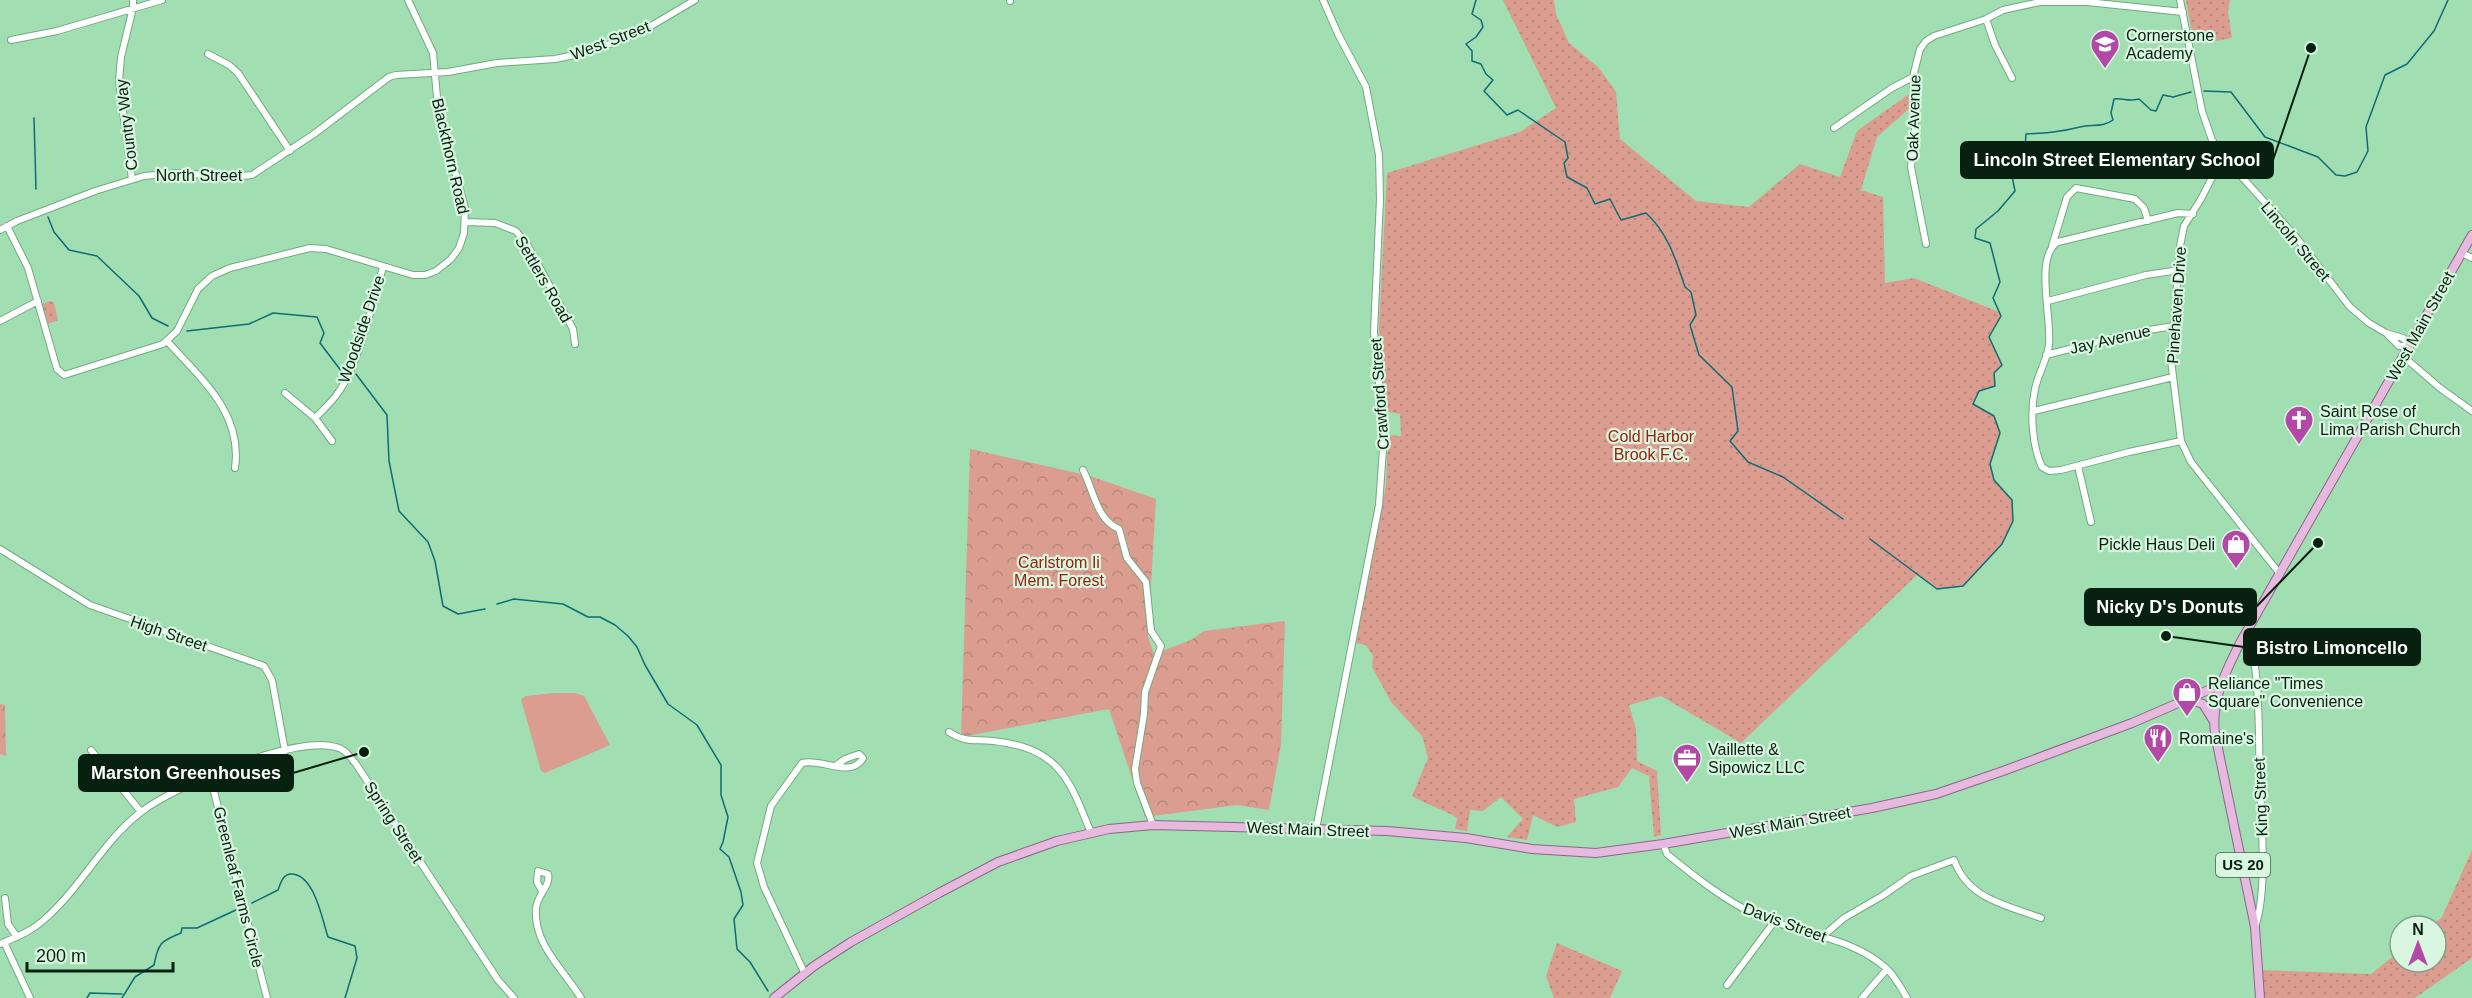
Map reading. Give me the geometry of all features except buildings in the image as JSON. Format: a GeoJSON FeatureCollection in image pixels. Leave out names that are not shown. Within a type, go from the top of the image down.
{"type":"FeatureCollection","features":[{"type":"Feature","properties":{"kind":"main road","name":"West Main Street"},"geometry":{"type":"LineString","coordinates":[[774,998],[851,942],[998,862],[1035,848],[1091,833],[1153,825],[1316,829],[1425,833],[1532,849],[1610,852],[1872,808],[1936,794],[2078,744],[2220,685],[2248,630],[2472,235]]}},
{"type":"Feature","properties":{"kind":"main road","name":"US 20"},"geometry":{"type":"LineString","coordinates":[[2220,685],[2214,722],[2255,927],[2260,998]]}},
{"type":"Feature","properties":{"kind":"main road"},"geometry":{"type":"LineString","coordinates":[[2186,699],[2196,700],[2203,704],[2214,722]]}},
{"type":"Feature","properties":{"kind":"street","name":"Country Way"},"geometry":{"type":"LineString","coordinates":[[132,179],[119,75],[134,8],[133,0]]}},
{"type":"Feature","properties":{"kind":"street"},"geometry":{"type":"LineString","coordinates":[[11,40],[57,31],[162,0]]}},
{"type":"Feature","properties":{"kind":"street","name":"Blackthorn Road"},"geometry":{"type":"LineString","coordinates":[[167,342],[177,331],[198,289],[213,276],[230,268],[310,248],[326,249],[413,275],[425,275],[436,271],[456,254],[465,222],[463,201],[438,108],[431,46],[408,0]]}},
{"type":"Feature","properties":{"kind":"street","name":"West Street"},"geometry":{"type":"LineString","coordinates":[[448,72],[497,63],[555,59],[586,52],[651,26],[695,0]]}},
{"type":"Feature","properties":{"kind":"street","name":"Crawford Street"},"geometry":{"type":"LineString","coordinates":[[1316,829],[1379,505],[1384,435],[1374,332],[1380,199],[1379,155],[1366,87],[1323,0]]}},
{"type":"Feature","properties":{"kind":"street","name":"Lincoln Street"},"geometry":{"type":"LineString","coordinates":[[2180,0],[2202,111],[2212,140],[2223,156],[2296,237],[2350,306],[2369,323],[2386,333],[2399,346],[2410,346]]}},
{"type":"Feature","properties":{"kind":"street","name":"Oak Avenue"},"geometry":{"type":"LineString","coordinates":[[1926,244],[1911,167],[1915,133],[1913,77],[1920,49],[1930,38],[1986,19],[2008,8],[2039,1],[2087,2],[2183,12]]}},
{"type":"Feature","properties":{"kind":"street"},"geometry":{"type":"LineString","coordinates":[[1986,19],[1995,45],[2012,78]]}},
{"type":"Feature","properties":{"kind":"street"},"geometry":{"type":"LineString","coordinates":[[208,54],[229,64],[238,73],[290,151]]}},
{"type":"Feature","properties":{"kind":"street","name":"North Street"},"geometry":{"type":"LineString","coordinates":[[0,230],[132,179],[179,173],[244,177],[261,170],[290,151],[388,77],[448,72]]}},
{"type":"Feature","properties":{"kind":"street"},"geometry":{"type":"LineString","coordinates":[[1834,128],[1892,88],[1913,77]]}},
{"type":"Feature","properties":{"kind":"street","name":"Pinehaven Drive"},"geometry":{"type":"LineString","coordinates":[[2223,156],[2193,214],[2184,226],[2181,237],[2171,349],[2181,441],[2198,470],[2280,574]]}},
{"type":"Feature","properties":{"kind":"street"},"geometry":{"type":"LineString","coordinates":[[2148,221],[2144,208],[2135,199],[2076,188],[2067,197],[2044,275],[2050,331],[2046,355],[2035,390],[2036,449],[2042,467],[2052,471],[2181,441]]}},
{"type":"Feature","properties":{"kind":"street"},"geometry":{"type":"LineString","coordinates":[[2052,247],[2058,242],[2178,213],[2193,214]]}},
{"type":"Feature","properties":{"kind":"street","name":"Settlers Road"},"geometry":{"type":"LineString","coordinates":[[465,222],[505,225],[522,236],[574,330],[575,344]]}},
{"type":"Feature","properties":{"kind":"street"},"geometry":{"type":"LineString","coordinates":[[7,226],[28,267],[60,374],[68,374],[133,355],[167,342],[222,404],[237,444],[235,468]]}},
{"type":"Feature","properties":{"kind":"street"},"geometry":{"type":"LineString","coordinates":[[2462,253],[2472,258]]}},
{"type":"Feature","properties":{"kind":"street","name":"Woodside Drive"},"geometry":{"type":"LineString","coordinates":[[315,418],[336,395],[346,379],[383,267]]}},
{"type":"Feature","properties":{"kind":"street"},"geometry":{"type":"LineString","coordinates":[[2048,301],[2146,275],[2179,270]]}},
{"type":"Feature","properties":{"kind":"street"},"geometry":{"type":"LineString","coordinates":[[0,321],[38,301]]}},
{"type":"Feature","properties":{"kind":"street","name":"Jay Avenue"},"geometry":{"type":"LineString","coordinates":[[2046,355],[2136,332],[2174,326]]}},
{"type":"Feature","properties":{"kind":"street"},"geometry":{"type":"LineString","coordinates":[[2404,357],[2440,388],[2472,411]]}},
{"type":"Feature","properties":{"kind":"street"},"geometry":{"type":"LineString","coordinates":[[2034,411],[2173,377]]}},
{"type":"Feature","properties":{"kind":"street"},"geometry":{"type":"LineString","coordinates":[[285,393],[315,418],[332,441]]}},
{"type":"Feature","properties":{"kind":"street"},"geometry":{"type":"LineString","coordinates":[[2078,466],[2091,522]]}},
{"type":"Feature","properties":{"kind":"street"},"geometry":{"type":"LineString","coordinates":[[1083,470],[1102,518],[1108,525],[1119,530],[1127,558],[1146,582],[1151,631],[1161,646],[1145,692],[1144,714],[1135,769],[1137,783],[1153,825]]}},
{"type":"Feature","properties":{"kind":"street","name":"High Street"},"geometry":{"type":"LineString","coordinates":[[0,549],[90,605],[264,666],[272,680],[285,751]]}},
{"type":"Feature","properties":{"kind":"street","name":"King Street"},"geometry":{"type":"LineString","coordinates":[[2248,630],[2254,660],[2262,839],[2262,901],[2255,927]]}},
{"type":"Feature","properties":{"kind":"street"},"geometry":{"type":"LineString","coordinates":[[949,732],[963,740],[992,741],[1021,747],[1053,761],[1069,782],[1091,833]]}},
{"type":"Feature","properties":{"kind":"street","name":"Spring Street"},"geometry":{"type":"LineString","coordinates":[[2,943],[36,926],[55,910],[112,840],[141,812],[163,798],[210,776],[285,751],[325,745],[338,747],[347,753],[498,980],[514,998]]}},
{"type":"Feature","properties":{"kind":"street"},"geometry":{"type":"LineString","coordinates":[[91,750],[141,812]]}},
{"type":"Feature","properties":{"kind":"street"},"geometry":{"type":"LineString","coordinates":[[805,974],[764,887],[757,863],[771,806],[802,763],[817,761],[835,766]]}},
{"type":"Feature","properties":{"kind":"street","name":"Greenleaf Farms Circle"},"geometry":{"type":"LineString","coordinates":[[210,776],[267,998]]}},
{"type":"Feature","properties":{"kind":"street","name":"Davis Street"},"geometry":{"type":"LineString","coordinates":[[1663,844],[1667,854],[1727,899],[1774,922],[1823,936],[1866,955],[1887,969],[1907,998]]}},
{"type":"Feature","properties":{"kind":"street"},"geometry":{"type":"LineString","coordinates":[[1823,936],[1836,923],[1911,876],[1954,860],[1962,877],[1979,894],[2041,918]]}},
{"type":"Feature","properties":{"kind":"street"},"geometry":{"type":"LineString","coordinates":[[542,891],[537,902],[536,915],[540,936],[552,958],[581,998]]}},
{"type":"Feature","properties":{"kind":"street"},"geometry":{"type":"LineString","coordinates":[[5,898],[8,924],[16,937]]}},
{"type":"Feature","properties":{"kind":"street"},"geometry":{"type":"LineString","coordinates":[[1727,985],[1774,922]]}},
{"type":"Feature","properties":{"kind":"street"},"geometry":{"type":"LineString","coordinates":[[2,943],[30,998]]}},
{"type":"Feature","properties":{"kind":"street"},"geometry":{"type":"LineString","coordinates":[[1862,998],[1887,969]]}},
{"type":"Feature","properties":{"kind":"green space","name":"Cold Harbor Brook F.C."},"geometry":{"type":"Polygon","coordinates":[[[1503,0],[1554,0],[1556,14],[1569,43],[1599,68],[1616,92],[1620,139],[1696,201],[1749,207],[1800,164],[1840,177],[1857,131],[1909,94],[1910,108],[1877,137],[1861,190],[1883,197],[1885,283],[1914,278],[1999,312],[2001,316],[1989,337],[2002,365],[1994,373],[1995,386],[1979,391],[1973,404],[1994,416],[2000,433],[1990,464],[1994,480],[2012,500],[2013,521],[2002,544],[1963,586],[1937,589],[1917,575],[1741,743],[1661,696],[1629,705],[1636,729],[1637,761],[1657,771],[1661,835],[1654,837],[1649,776],[1632,768],[1618,787],[1574,799],[1576,822],[1557,827],[1533,815],[1527,840],[1507,837],[1523,819],[1501,797],[1483,811],[1470,810],[1467,831],[1455,829],[1457,818],[1412,796],[1428,758],[1422,736],[1391,702],[1372,667],[1373,656],[1366,645],[1356,643],[1386,485],[1388,435],[1401,436],[1400,414],[1384,411],[1379,328],[1387,173],[1520,132],[1556,108],[1503,0]]]}},
{"type":"Feature","properties":{"kind":"green space"},"geometry":{"type":"Polygon","coordinates":[[[2186,0],[2230,0],[2228,11],[2232,38],[2198,44],[2193,39],[2186,0]]]}},
{"type":"Feature","properties":{"kind":"green space"},"geometry":{"type":"Polygon","coordinates":[[[51,301],[54,303],[58,320],[48,324],[42,304],[51,301]]]}},
{"type":"Feature","properties":{"kind":"green space","name":"Carlstrom Ii Mem. Forest"},"geometry":{"type":"Polygon","coordinates":[[[970,449],[1090,476],[1156,499],[1148,637],[1154,654],[1191,640],[1204,631],[1285,621],[1281,744],[1269,810],[1237,805],[1145,817],[1109,709],[961,737],[970,449]]]}},
{"type":"Feature","properties":{"kind":"green space"},"geometry":{"type":"Polygon","coordinates":[[[575,693],[584,696],[610,745],[545,773],[541,771],[521,699],[526,696],[575,693]]]}},
{"type":"Feature","properties":{"kind":"green space"},"geometry":{"type":"Polygon","coordinates":[[[0,704],[5,705],[6,756],[0,754],[0,704]]]}},
{"type":"Feature","properties":{"kind":"green space"},"geometry":{"type":"Polygon","coordinates":[[[2472,850],[2472,958],[2415,998],[2260,998],[2260,970],[2371,974],[2388,961],[2388,974],[2448,974],[2448,914],[2443,914],[2472,850]]]}},
{"type":"Feature","properties":{"kind":"green space"},"geometry":{"type":"Polygon","coordinates":[[[1557,943],[1622,971],[1610,998],[1554,998],[1546,976],[1557,943]]]}},
{"type":"Feature","properties":{"kind":"waterway"},"geometry":{"type":"LineString","coordinates":[[1476,0],[1472,14],[1481,20],[1483,27],[1476,37],[1466,44],[1472,51],[1472,61],[1481,64],[1486,74],[1493,80],[1484,91],[1507,115],[1518,110],[1565,142],[1568,158],[1564,163],[1567,177],[1587,188],[1595,204],[1610,199],[1621,220],[1646,213],[1666,238],[1685,287],[1691,292],[1696,315],[1690,325],[1699,355],[1732,387],[1738,431],[1730,441],[1748,462],[1783,477],[1843,519]]}},
{"type":"Feature","properties":{"kind":"waterway"},"geometry":{"type":"LineString","coordinates":[[2204,91],[2231,92],[2265,137],[2318,157],[2336,175],[2345,176],[2357,172],[2368,151],[2366,127],[2385,75],[2407,64],[2434,31],[2448,0]]}},
{"type":"Feature","properties":{"kind":"waterway"},"geometry":{"type":"LineString","coordinates":[[1870,539],[1937,589],[1963,586],[2002,544],[2013,521],[2012,500],[1994,480],[1990,464],[2000,433],[1994,416],[1973,404],[1979,391],[1995,386],[1994,373],[2002,365],[1989,337],[2001,316],[1993,298],[2000,282],[1990,243],[1975,238],[1976,229],[1998,211],[2015,191],[2008,156],[2017,148],[2025,149],[2026,134],[2101,125],[2113,120],[2111,113],[2114,99],[2139,99],[2151,110],[2156,111],[2163,95],[2173,97],[2191,92]]}},
{"type":"Feature","properties":{"kind":"waterway"},"geometry":{"type":"LineString","coordinates":[[34,118],[36,189]]}},
{"type":"Feature","properties":{"kind":"waterway"},"geometry":{"type":"LineString","coordinates":[[48,217],[54,232],[69,250],[97,256],[139,296],[152,318],[168,326]]}},
{"type":"Feature","properties":{"kind":"waterway"},"geometry":{"type":"LineString","coordinates":[[187,331],[249,324],[273,313],[317,317],[324,333],[320,343],[342,372]]}},
{"type":"Feature","properties":{"kind":"waterway"},"geometry":{"type":"LineString","coordinates":[[356,374],[387,415],[389,461],[399,511],[428,542],[435,561],[443,606],[458,614],[485,609]]}},
{"type":"Feature","properties":{"kind":"waterway"},"geometry":{"type":"LineString","coordinates":[[497,604],[514,599],[563,604],[588,617],[600,617],[615,625],[637,647],[668,704],[697,725],[721,765],[721,795],[728,817],[720,849],[729,857],[743,905],[734,919],[737,949],[750,962],[768,991]]}},
{"type":"Feature","properties":{"kind":"waterway"},"geometry":{"type":"LineString","coordinates":[[252,903],[278,890],[287,875],[293,874],[301,877],[307,883],[317,900],[328,937],[355,946],[357,958],[345,998]]}},
{"type":"Feature","properties":{"kind":"waterway"},"geometry":{"type":"LineString","coordinates":[[122,998],[135,977],[154,965],[159,947],[165,941],[181,933],[182,928],[197,928],[238,909]]}},
{"type":"Feature","properties":{"kind":"waterway"},"geometry":{"type":"LineString","coordinates":[[87,998],[90,993],[122,994]]}},
{"type":"Feature","properties":{"kind":"place","name":"Lincoln Street Elementary School"},"geometry":{"type":"Point","coordinates":[2311,48]}},
{"type":"Feature","properties":{"kind":"place","name":"Cornerstone Academy"},"geometry":{"type":"Point","coordinates":[2105,70]}},
{"type":"Feature","properties":{"kind":"place","name":"Saint Rose of Lima Parish Church"},"geometry":{"type":"Point","coordinates":[2299,446]}},
{"type":"Feature","properties":{"kind":"place","name":"Nicky D's Donuts"},"geometry":{"type":"Point","coordinates":[2318,543]}},
{"type":"Feature","properties":{"kind":"place","name":"Pickle Haus Deli"},"geometry":{"type":"Point","coordinates":[2236,570]}},
{"type":"Feature","properties":{"kind":"place","name":"Bistro Limoncello"},"geometry":{"type":"Point","coordinates":[2166,636]}},
{"type":"Feature","properties":{"kind":"place","name":"Reliance \"Times Square\" Convenience"},"geometry":{"type":"Point","coordinates":[2187,718]}},
{"type":"Feature","properties":{"kind":"place","name":"Marston Greenhouses"},"geometry":{"type":"Point","coordinates":[364,752]}},
{"type":"Feature","properties":{"kind":"place","name":"Romaine's"},"geometry":{"type":"Point","coordinates":[2158,764]}},
{"type":"Feature","properties":{"kind":"place","name":"Vaillette & Sipowicz LLC"},"geometry":{"type":"Point","coordinates":[1687,784]}}]}
